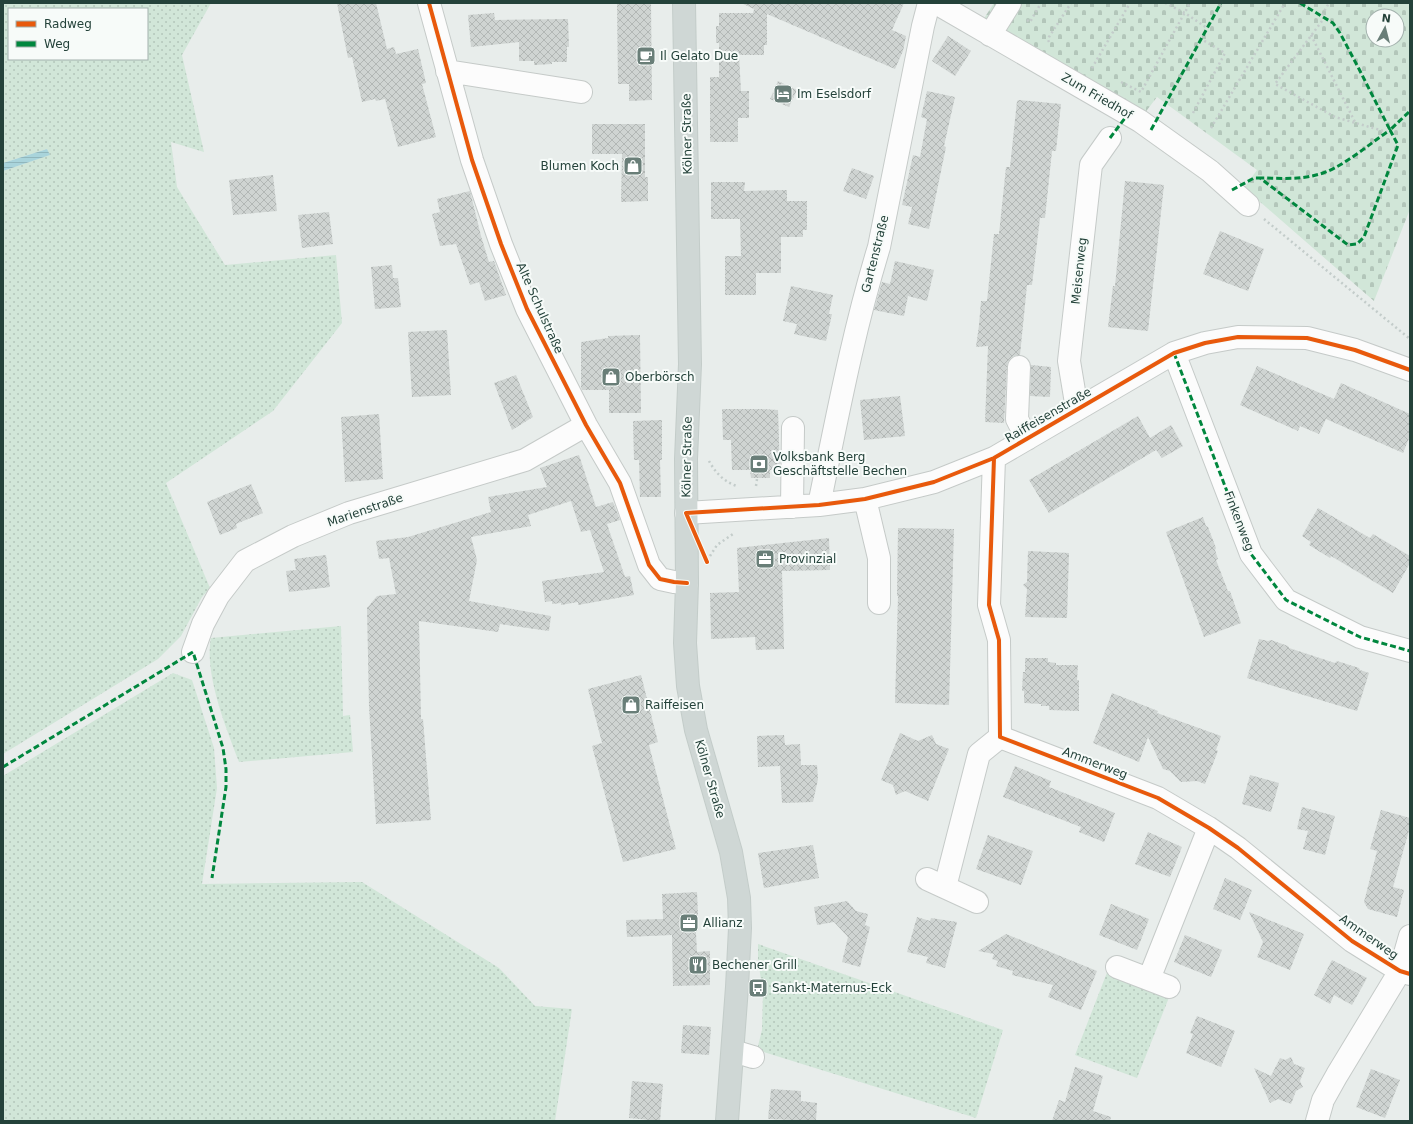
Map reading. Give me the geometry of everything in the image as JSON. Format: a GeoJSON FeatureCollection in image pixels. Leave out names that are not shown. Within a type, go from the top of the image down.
{"type":"FeatureCollection","features":[{"type":"Feature","properties":{"kind":"main road","name":"Kölner Straße"},"geometry":{"type":"LineString","coordinates":[[684,3],[690,356],[686,459],[687,583],[685,643],[688,686],[696,730],[731,852],[739,898],[739,962],[743,1054],[727,1121]]}},
{"type":"Feature","properties":{"kind":"street","name":"Alte Schulstraße"},"geometry":{"type":"LineString","coordinates":[[429,3],[472,160],[501,244],[526,309],[586,425],[620,483],[649,565],[660,579],[687,583]]}},
{"type":"Feature","properties":{"kind":"street","name":"Gartenstraße"},"geometry":{"type":"LineString","coordinates":[[819,505],[843,388],[869,278],[879,247],[929,3]]}},
{"type":"Feature","properties":{"kind":"street","name":"Zum Friedhof"},"geometry":{"type":"LineString","coordinates":[[936,3],[1140,121],[1210,172],[1248,205]]}},
{"type":"Feature","properties":{"kind":"street"},"geometry":{"type":"LineString","coordinates":[[990,34],[1010,3]]}},
{"type":"Feature","properties":{"kind":"street"},"geometry":{"type":"LineString","coordinates":[[447,71],[580,92]]}},
{"type":"Feature","properties":{"kind":"street","name":"Meisenweg"},"geometry":{"type":"LineString","coordinates":[[1077,409],[1070,361],[1091,164],[1110,138]]}},
{"type":"Feature","properties":{"kind":"street","name":"Raiffeisenstraße"},"geometry":{"type":"LineString","coordinates":[[686,513],[819,505],[865,499],[934,482],[994,458],[1174,353],[1205,343],[1238,337],[1307,338],[1355,350],[1410,370]]}},
{"type":"Feature","properties":{"kind":"street","name":"Finkenweg"},"geometry":{"type":"LineString","coordinates":[[1174,353],[1251,554],[1286,600],[1360,637],[1410,651]]}},
{"type":"Feature","properties":{"kind":"street"},"geometry":{"type":"LineString","coordinates":[[1019,367],[1017,419],[1026,439]]}},
{"type":"Feature","properties":{"kind":"street","name":"Marienstraße"},"geometry":{"type":"LineString","coordinates":[[193,652],[203,624],[218,596],[245,561],[293,536],[350,513],[526,460],[586,425]]}},
{"type":"Feature","properties":{"kind":"street"},"geometry":{"type":"LineString","coordinates":[[792,506],[793,428]]}},
{"type":"Feature","properties":{"kind":"street"},"geometry":{"type":"LineString","coordinates":[[977,902],[936,883],[979,754],[1000,737],[999,640],[989,605],[994,458]]}},
{"type":"Feature","properties":{"kind":"street"},"geometry":{"type":"LineString","coordinates":[[865,499],[879,558],[879,603]]}},
{"type":"Feature","properties":{"kind":"street","name":"Ammerweg"},"geometry":{"type":"LineString","coordinates":[[1000,737],[1158,798],[1209,828],[1238,848],[1352,941],[1405,972]]}},
{"type":"Feature","properties":{"kind":"street"},"geometry":{"type":"LineString","coordinates":[[1149,979],[1209,828]]}},
{"type":"Feature","properties":{"kind":"street","name":"Ammerweg"},"geometry":{"type":"LineString","coordinates":[[1317,1121],[1323,1100],[1337,1075],[1405,972],[1410,936]]}},
{"type":"Feature","properties":{"kind":"street"},"geometry":{"type":"LineString","coordinates":[[1117,967],[1169,987]]}},
{"type":"Feature","properties":{"kind":"path"},"geometry":{"type":"LineString","coordinates":[[1055,46],[1049,42],[1049,37],[1071,3]]}},
{"type":"Feature","properties":{"kind":"path"},"geometry":{"type":"LineString","coordinates":[[1092,67],[1130,3]]}},
{"type":"Feature","properties":{"kind":"path"},"geometry":{"type":"LineString","coordinates":[[1165,3],[1185,13],[1207,28]]}},
{"type":"Feature","properties":{"kind":"path"},"geometry":{"type":"LineString","coordinates":[[1120,81],[1141,92],[1190,3]]}},
{"type":"Feature","properties":{"kind":"path"},"geometry":{"type":"LineString","coordinates":[[1211,128],[1285,3]]}},
{"type":"Feature","properties":{"kind":"path"},"geometry":{"type":"LineString","coordinates":[[1329,3],[1324,16],[1275,84],[1335,116],[1387,132]]}},
{"type":"Feature","properties":{"kind":"path"},"geometry":{"type":"LineString","coordinates":[[1311,35],[1355,122]]}},
{"type":"Feature","properties":{"kind":"path"},"geometry":{"type":"LineString","coordinates":[[1193,113],[1225,53],[1201,39]]}},
{"type":"Feature","properties":{"kind":"path"},"geometry":{"type":"LineString","coordinates":[[1086,63],[1099,71]]}},
{"type":"Feature","properties":{"kind":"path"},"geometry":{"type":"LineString","coordinates":[[1248,205],[1410,339]]}},
{"type":"Feature","properties":{"kind":"path"},"geometry":{"type":"LineString","coordinates":[[686,459],[708,458],[714,469],[722,478],[732,485],[744,488]]}},
{"type":"Feature","properties":{"kind":"path"},"geometry":{"type":"LineString","coordinates":[[750,488],[756,488],[757,479]]}},
{"type":"Feature","properties":{"kind":"green space"},"geometry":{"type":"Polygon","coordinates":[[[3,3],[211,3],[182,55],[204,152],[171,142],[177,187],[225,265],[336,255],[342,323],[273,411],[166,483],[210,588],[202,597],[181,636],[158,659],[3,754],[3,171],[49,155],[47,149],[3,163],[3,3]]]}},
{"type":"Feature","properties":{"kind":"green space"},"geometry":{"type":"Polygon","coordinates":[[[994,3],[1410,3],[1410,209],[1374,301],[1244,188],[1257,170],[1157,97],[1144,114],[983,20],[994,3]]]}},
{"type":"Feature","properties":{"kind":"green space"},"geometry":{"type":"Polygon","coordinates":[[[341,626],[343,716],[350,715],[353,752],[239,762],[213,684],[210,652],[211,638],[341,626]]]}},
{"type":"Feature","properties":{"kind":"green space"},"geometry":{"type":"Polygon","coordinates":[[[173,673],[192,680],[214,748],[217,788],[202,884],[362,882],[499,968],[535,1006],[572,1009],[555,1121],[3,1121],[3,776],[173,673]]]}},
{"type":"Feature","properties":{"kind":"green space"},"geometry":{"type":"Polygon","coordinates":[[[758,944],[1003,1030],[976,1118],[757,1050],[762,1030],[763,993],[758,960],[758,944]]]}},
{"type":"Feature","properties":{"kind":"green space"},"geometry":{"type":"Polygon","coordinates":[[[1108,970],[1170,995],[1137,1078],[1075,1055],[1108,970]]]}},
{"type":"Feature","properties":{"kind":"water"},"geometry":{"type":"Polygon","coordinates":[[[47,149],[50,155],[3,171],[3,163],[47,149]]]}},
{"type":"Feature","properties":{"kind":"building"},"geometry":{"type":"Polygon","coordinates":[[[337,3],[376,3],[387,49],[394,47],[396,54],[418,49],[426,83],[422,84],[436,137],[398,147],[385,99],[376,101],[375,99],[362,102],[352,57],[348,58],[337,3]]]}},
{"type":"Feature","properties":{"kind":"building"},"geometry":{"type":"Polygon","coordinates":[[[617,3],[651,3],[652,100],[629,101],[629,84],[618,84],[617,3]]]}},
{"type":"Feature","properties":{"kind":"building"},"geometry":{"type":"Polygon","coordinates":[[[741,3],[904,3],[892,30],[906,36],[903,51],[895,69],[767,14],[767,45],[764,45],[764,55],[739,55],[741,91],[749,91],[749,118],[738,118],[738,142],[710,142],[710,77],[719,77],[719,43],[716,43],[716,26],[719,26],[719,13],[753,13],[754,9],[741,3]]]}},
{"type":"Feature","properties":{"kind":"building"},"geometry":{"type":"Polygon","coordinates":[[[494,13],[495,20],[568,19],[569,47],[567,47],[567,62],[552,62],[552,64],[534,65],[534,61],[519,61],[519,42],[471,47],[468,15],[494,13]]]}},
{"type":"Feature","properties":{"kind":"building"},"geometry":{"type":"Polygon","coordinates":[[[948,36],[971,51],[955,76],[932,61],[948,36]]]}},
{"type":"Feature","properties":{"kind":"building","name":"Im Eselsdorf"},"geometry":{"type":"Polygon","coordinates":[[[778,81],[797,90],[789,107],[770,99],[778,81]]]}},
{"type":"Feature","properties":{"kind":"building"},"geometry":{"type":"Polygon","coordinates":[[[927,91],[955,97],[944,146],[946,147],[929,229],[908,224],[912,207],[902,205],[913,155],[920,157],[927,119],[921,117],[927,91]]]}},
{"type":"Feature","properties":{"kind":"building"},"geometry":{"type":"Polygon","coordinates":[[[1017,101],[1061,104],[1056,151],[1052,151],[1045,218],[1040,218],[1032,285],[1027,285],[1020,355],[1013,356],[1008,361],[1007,366],[1004,423],[985,422],[988,346],[976,347],[981,301],[987,301],[994,234],[999,234],[1006,167],[1010,167],[1017,101]]]}},
{"type":"Feature","properties":{"kind":"building","name":"Blumen Koch"},"geometry":{"type":"Polygon","coordinates":[[[592,124],[645,124],[645,177],[648,177],[648,201],[621,202],[622,154],[592,154],[592,124]]]}},
{"type":"Feature","properties":{"kind":"building"},"geometry":{"type":"Polygon","coordinates":[[[852,168],[874,176],[866,199],[843,191],[852,168]]]}},
{"type":"Feature","properties":{"kind":"building"},"geometry":{"type":"Polygon","coordinates":[[[273,175],[277,211],[233,215],[229,180],[273,175]]]}},
{"type":"Feature","properties":{"kind":"building"},"geometry":{"type":"Polygon","coordinates":[[[1125,181],[1164,185],[1148,331],[1108,327],[1113,286],[1115,286],[1125,181]]]}},
{"type":"Feature","properties":{"kind":"building"},"geometry":{"type":"Polygon","coordinates":[[[711,182],[745,182],[744,191],[787,190],[787,201],[807,201],[807,230],[803,230],[803,237],[781,237],[781,273],[756,273],[756,295],[725,295],[725,256],[741,256],[740,219],[711,219],[711,182]]]}},
{"type":"Feature","properties":{"kind":"building"},"geometry":{"type":"Polygon","coordinates":[[[470,191],[489,262],[494,261],[506,295],[485,301],[479,282],[470,285],[456,244],[440,246],[432,214],[440,212],[437,199],[470,191]]]}},
{"type":"Feature","properties":{"kind":"building"},"geometry":{"type":"Polygon","coordinates":[[[329,212],[333,244],[302,248],[298,215],[329,212]]]}},
{"type":"Feature","properties":{"kind":"building"},"geometry":{"type":"Polygon","coordinates":[[[1220,231],[1264,249],[1248,291],[1203,274],[1220,231]]]}},
{"type":"Feature","properties":{"kind":"building"},"geometry":{"type":"Polygon","coordinates":[[[895,261],[934,270],[927,301],[908,296],[904,316],[874,310],[882,282],[890,284],[895,261]]]}},
{"type":"Feature","properties":{"kind":"building"},"geometry":{"type":"Polygon","coordinates":[[[392,265],[393,278],[398,278],[401,307],[375,309],[371,267],[392,265]]]}},
{"type":"Feature","properties":{"kind":"building"},"geometry":{"type":"Polygon","coordinates":[[[791,286],[833,295],[829,314],[832,314],[826,341],[794,334],[797,324],[783,321],[791,286]]]}},
{"type":"Feature","properties":{"kind":"building"},"geometry":{"type":"Polygon","coordinates":[[[447,330],[451,395],[412,397],[408,332],[447,330]]]}},
{"type":"Feature","properties":{"kind":"building","name":"Oberbörsch"},"geometry":{"type":"Polygon","coordinates":[[[640,335],[641,413],[609,413],[609,390],[582,390],[581,342],[608,338],[608,336],[640,335]]]}},
{"type":"Feature","properties":{"kind":"building"},"geometry":{"type":"Polygon","coordinates":[[[1031,365],[1051,367],[1050,397],[1030,396],[1031,365]]]}},
{"type":"Feature","properties":{"kind":"building"},"geometry":{"type":"Polygon","coordinates":[[[1257,366],[1334,399],[1341,383],[1410,414],[1410,436],[1403,453],[1326,419],[1319,434],[1300,426],[1298,431],[1240,405],[1257,366]]]}},
{"type":"Feature","properties":{"kind":"building"},"geometry":{"type":"Polygon","coordinates":[[[516,375],[533,417],[512,430],[494,383],[516,375]]]}},
{"type":"Feature","properties":{"kind":"building"},"geometry":{"type":"Polygon","coordinates":[[[900,396],[905,436],[864,440],[860,400],[900,396]]]}},
{"type":"Feature","properties":{"kind":"building"},"geometry":{"type":"Polygon","coordinates":[[[722,409],[778,410],[780,470],[770,470],[770,478],[751,478],[750,470],[732,470],[731,440],[723,440],[722,409]]]}},
{"type":"Feature","properties":{"kind":"building"},"geometry":{"type":"Polygon","coordinates":[[[379,414],[383,479],[345,482],[341,417],[379,414]]]}},
{"type":"Feature","properties":{"kind":"building"},"geometry":{"type":"Polygon","coordinates":[[[1138,416],[1150,438],[1171,425],[1183,446],[1162,458],[1156,450],[1049,513],[1029,480],[1138,416]]]}},
{"type":"Feature","properties":{"kind":"building"},"geometry":{"type":"Polygon","coordinates":[[[662,420],[662,460],[660,460],[661,497],[640,497],[639,460],[634,460],[633,421],[662,420]]]}},
{"type":"Feature","properties":{"kind":"building"},"geometry":{"type":"Polygon","coordinates":[[[579,455],[596,507],[613,502],[620,520],[607,524],[625,577],[630,576],[634,595],[578,605],[578,602],[561,605],[561,603],[552,604],[552,601],[545,602],[542,581],[604,572],[590,530],[581,532],[571,501],[528,515],[531,526],[471,537],[477,560],[469,601],[551,616],[549,631],[500,624],[498,632],[419,621],[421,719],[423,719],[431,820],[376,824],[369,706],[367,608],[377,596],[396,594],[389,558],[379,559],[376,541],[408,537],[491,512],[488,497],[547,487],[540,468],[579,455]]]}},
{"type":"Feature","properties":{"kind":"building"},"geometry":{"type":"Polygon","coordinates":[[[251,484],[263,513],[236,524],[237,528],[220,535],[207,502],[251,484]]]}},
{"type":"Feature","properties":{"kind":"building"},"geometry":{"type":"Polygon","coordinates":[[[1318,508],[1370,538],[1373,534],[1410,556],[1410,563],[1393,593],[1331,556],[1330,558],[1309,545],[1311,542],[1302,536],[1318,508]]]}},
{"type":"Feature","properties":{"kind":"building"},"geometry":{"type":"Polygon","coordinates":[[[1203,517],[1216,548],[1215,550],[1218,559],[1216,560],[1228,591],[1230,591],[1241,623],[1204,637],[1166,532],[1203,517]]]}},
{"type":"Feature","properties":{"kind":"building"},"geometry":{"type":"Polygon","coordinates":[[[898,528],[954,529],[949,705],[895,703],[898,528]]]}},
{"type":"Feature","properties":{"kind":"building"},"geometry":{"type":"Polygon","coordinates":[[[829,538],[830,570],[782,571],[784,649],[756,650],[755,637],[711,639],[710,593],[739,592],[737,548],[829,538]]]}},
{"type":"Feature","properties":{"kind":"building"},"geometry":{"type":"Polygon","coordinates":[[[1028,551],[1069,553],[1067,618],[1025,617],[1027,589],[1023,585],[1027,582],[1028,551]]]}},
{"type":"Feature","properties":{"kind":"building"},"geometry":{"type":"Polygon","coordinates":[[[326,555],[330,587],[289,592],[286,571],[296,570],[294,559],[326,555]]]}},
{"type":"Feature","properties":{"kind":"building"},"geometry":{"type":"Polygon","coordinates":[[[1259,639],[1268,641],[1271,640],[1288,646],[1289,648],[1335,663],[1337,661],[1369,673],[1357,711],[1247,678],[1259,639]]]}},
{"type":"Feature","properties":{"kind":"building"},"geometry":{"type":"Polygon","coordinates":[[[1025,658],[1048,658],[1048,662],[1056,663],[1056,665],[1078,665],[1077,680],[1079,680],[1079,711],[1049,710],[1049,706],[1024,703],[1024,691],[1022,691],[1023,672],[1025,672],[1025,658]]]}},
{"type":"Feature","properties":{"kind":"building"},"geometry":{"type":"Polygon","coordinates":[[[641,675],[658,742],[649,745],[676,849],[623,862],[592,746],[602,743],[588,689],[641,675]]]}},
{"type":"Feature","properties":{"kind":"building"},"geometry":{"type":"Polygon","coordinates":[[[1112,693],[1158,711],[1157,713],[1221,736],[1216,750],[1218,751],[1205,784],[1197,781],[1181,782],[1170,771],[1163,769],[1148,737],[1139,762],[1093,743],[1112,693]]]}},
{"type":"Feature","properties":{"kind":"building"},"geometry":{"type":"Polygon","coordinates":[[[900,733],[918,741],[932,735],[936,744],[949,749],[928,801],[905,791],[896,795],[893,785],[881,780],[900,733]]]}},
{"type":"Feature","properties":{"kind":"building"},"geometry":{"type":"Polygon","coordinates":[[[784,735],[785,745],[800,744],[801,765],[817,765],[818,779],[813,802],[782,803],[780,766],[758,767],[757,736],[784,735]]]}},
{"type":"Feature","properties":{"kind":"building"},"geometry":{"type":"Polygon","coordinates":[[[1015,766],[1051,781],[1049,787],[1115,813],[1104,842],[1079,832],[1081,827],[1003,797],[1015,766]]]}},
{"type":"Feature","properties":{"kind":"building"},"geometry":{"type":"Polygon","coordinates":[[[1250,775],[1279,783],[1271,812],[1242,804],[1250,775]]]}},
{"type":"Feature","properties":{"kind":"building"},"geometry":{"type":"Polygon","coordinates":[[[1302,807],[1335,816],[1325,855],[1303,849],[1308,831],[1297,829],[1302,807]]]}},
{"type":"Feature","properties":{"kind":"building"},"geometry":{"type":"Polygon","coordinates":[[[1381,810],[1410,818],[1410,827],[1393,887],[1404,890],[1397,917],[1368,909],[1364,902],[1377,851],[1370,849],[1381,810]]]}},
{"type":"Feature","properties":{"kind":"building"},"geometry":{"type":"Polygon","coordinates":[[[1148,832],[1182,847],[1170,877],[1135,864],[1148,832]]]}},
{"type":"Feature","properties":{"kind":"building"},"geometry":{"type":"Polygon","coordinates":[[[988,835],[1033,851],[1021,885],[976,869],[988,835]]]}},
{"type":"Feature","properties":{"kind":"building"},"geometry":{"type":"Polygon","coordinates":[[[813,845],[819,878],[764,888],[758,853],[813,845]]]}},
{"type":"Feature","properties":{"kind":"building"},"geometry":{"type":"Polygon","coordinates":[[[1225,878],[1252,890],[1240,920],[1213,909],[1225,878]]]}},
{"type":"Feature","properties":{"kind":"building"},"geometry":{"type":"Polygon","coordinates":[[[697,892],[698,915],[695,915],[697,952],[710,951],[710,985],[673,986],[672,935],[627,937],[626,920],[663,919],[662,894],[697,892]]]}},
{"type":"Feature","properties":{"kind":"building"},"geometry":{"type":"Polygon","coordinates":[[[847,901],[856,911],[868,914],[865,925],[870,927],[860,967],[842,962],[848,937],[834,922],[817,925],[814,907],[847,901]]]}},
{"type":"Feature","properties":{"kind":"building"},"geometry":{"type":"Polygon","coordinates":[[[1111,904],[1149,919],[1137,950],[1099,935],[1111,904]]]}},
{"type":"Feature","properties":{"kind":"building"},"geometry":{"type":"Polygon","coordinates":[[[1249,912],[1304,934],[1290,970],[1257,957],[1263,942],[1249,912]]]}},
{"type":"Feature","properties":{"kind":"building"},"geometry":{"type":"Polygon","coordinates":[[[917,917],[930,921],[931,918],[957,922],[945,968],[926,963],[928,957],[907,952],[917,917]]]}},
{"type":"Feature","properties":{"kind":"building"},"geometry":{"type":"Polygon","coordinates":[[[1006,934],[1097,971],[1081,1010],[1048,997],[1053,985],[1012,975],[1013,971],[996,966],[998,961],[992,959],[994,954],[978,951],[1006,934]]]}},
{"type":"Feature","properties":{"kind":"building"},"geometry":{"type":"Polygon","coordinates":[[[1185,935],[1222,950],[1211,977],[1174,962],[1185,935]]]}},
{"type":"Feature","properties":{"kind":"building"},"geometry":{"type":"Polygon","coordinates":[[[1332,960],[1367,978],[1352,1005],[1334,995],[1330,1004],[1314,995],[1332,960]]]}},
{"type":"Feature","properties":{"kind":"building"},"geometry":{"type":"Polygon","coordinates":[[[1197,1016],[1235,1031],[1221,1067],[1186,1053],[1193,1034],[1190,1033],[1197,1016]]]}},
{"type":"Feature","properties":{"kind":"building"},"geometry":{"type":"Polygon","coordinates":[[[683,1025],[711,1027],[709,1055],[681,1053],[683,1025]]]}},
{"type":"Feature","properties":{"kind":"building"},"geometry":{"type":"Polygon","coordinates":[[[1291,1057],[1294,1064],[1305,1068],[1300,1081],[1303,1087],[1296,1091],[1291,1104],[1278,1099],[1270,1103],[1254,1068],[1271,1076],[1280,1058],[1285,1060],[1291,1057]]]}},
{"type":"Feature","properties":{"kind":"building"},"geometry":{"type":"Polygon","coordinates":[[[1075,1067],[1103,1076],[1093,1111],[1111,1117],[1110,1121],[1052,1121],[1059,1100],[1065,1102],[1075,1067]]]}},
{"type":"Feature","properties":{"kind":"building"},"geometry":{"type":"Polygon","coordinates":[[[1371,1069],[1400,1080],[1385,1118],[1356,1107],[1371,1069]]]}},
{"type":"Feature","properties":{"kind":"building"},"geometry":{"type":"Polygon","coordinates":[[[632,1081],[663,1084],[660,1121],[629,1118],[632,1081]]]}},
{"type":"Feature","properties":{"kind":"building"},"geometry":{"type":"Polygon","coordinates":[[[771,1089],[801,1091],[801,1101],[817,1103],[816,1121],[768,1119],[771,1089]]]}},
{"type":"Feature","properties":{"kind":"marked path"},"geometry":{"type":"LineString","coordinates":[[1151,130],[1221,3]]}},
{"type":"Feature","properties":{"kind":"marked path"},"geometry":{"type":"LineString","coordinates":[[1300,3],[1333,23],[1340,33],[1390,130],[1410,111]]}},
{"type":"Feature","properties":{"kind":"marked path"},"geometry":{"type":"LineString","coordinates":[[1110,138],[1128,114]]}},
{"type":"Feature","properties":{"kind":"marked path"},"geometry":{"type":"LineString","coordinates":[[1390,130],[1398,145],[1364,237],[1357,244],[1348,245],[1260,178],[1302,178],[1325,172],[1335,168],[1354,156],[1390,130]]}},
{"type":"Feature","properties":{"kind":"marked path"},"geometry":{"type":"LineString","coordinates":[[1232,190],[1254,178],[1260,178]]}},
{"type":"Feature","properties":{"kind":"marked path"},"geometry":{"type":"LineString","coordinates":[[1174,353],[1251,554],[1286,600],[1360,637],[1410,651]]}},
{"type":"Feature","properties":{"kind":"marked path"},"geometry":{"type":"LineString","coordinates":[[3,767],[193,652],[223,748],[226,769],[226,787],[212,878]]}},
{"type":"Feature","properties":{"kind":"cycle path"},"geometry":{"type":"LineString","coordinates":[[429,3],[472,160],[501,244],[527,309],[586,425],[620,483],[649,565],[660,579],[687,583]]}},
{"type":"Feature","properties":{"kind":"cycle path"},"geometry":{"type":"LineString","coordinates":[[707,562],[686,513],[819,505],[865,499],[934,482],[994,458],[1174,353],[1205,343],[1238,337],[1307,338],[1355,350],[1410,370]]}},
{"type":"Feature","properties":{"kind":"cycle path"},"geometry":{"type":"LineString","coordinates":[[994,458],[989,605],[999,640],[1000,737],[1158,798],[1209,828],[1238,848],[1352,941],[1400,971],[1410,974]]}},
{"type":"Feature","properties":{"kind":"place","name":"Il Gelato Due"},"geometry":{"type":"Point","coordinates":[646,56]}},
{"type":"Feature","properties":{"kind":"place","name":"Im Eselsdorf"},"geometry":{"type":"Point","coordinates":[783,94]}},
{"type":"Feature","properties":{"kind":"place","name":"Blumen Koch"},"geometry":{"type":"Point","coordinates":[633,166]}},
{"type":"Feature","properties":{"kind":"place","name":"Oberbörsch"},"geometry":{"type":"Point","coordinates":[611,377]}},
{"type":"Feature","properties":{"kind":"place","name":"Volksbank Berg Geschäftstelle Bechen"},"geometry":{"type":"Point","coordinates":[759,464]}},
{"type":"Feature","properties":{"kind":"place","name":"Provinzial"},"geometry":{"type":"Point","coordinates":[765,559]}},
{"type":"Feature","properties":{"kind":"place","name":"Raiffeisen"},"geometry":{"type":"Point","coordinates":[631,705]}},
{"type":"Feature","properties":{"kind":"place","name":"Allianz"},"geometry":{"type":"Point","coordinates":[689,923]}},
{"type":"Feature","properties":{"kind":"place","name":"Bechener Grill"},"geometry":{"type":"Point","coordinates":[698,965]}},
{"type":"Feature","properties":{"kind":"place","name":"Sankt-Maternus-Eck"},"geometry":{"type":"Point","coordinates":[758,988]}}]}
